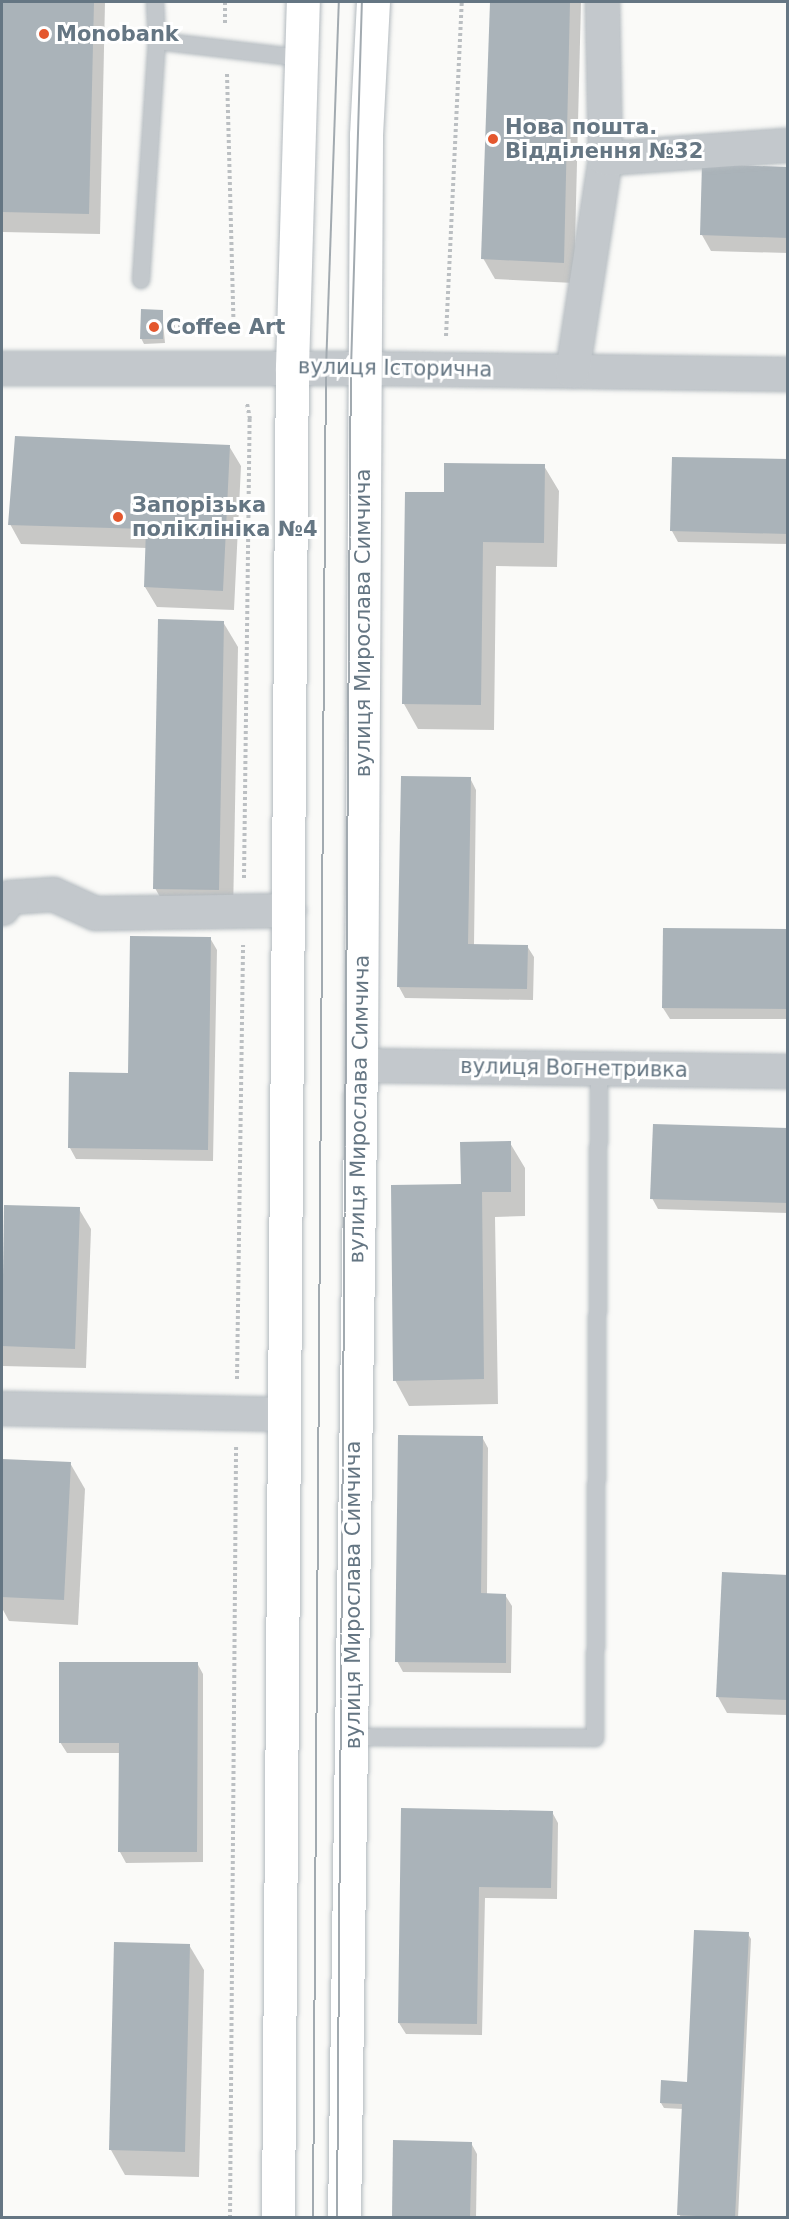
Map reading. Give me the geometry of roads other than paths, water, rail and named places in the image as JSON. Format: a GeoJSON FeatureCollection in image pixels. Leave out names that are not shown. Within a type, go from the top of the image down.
{"type":"FeatureCollection","features":[{"type":"Feature","properties":{"kind":"street"},"geometry":{"type":"LineString","coordinates":[[278,2217],[292,367],[303,2]]}},
{"type":"Feature","properties":{"kind":"street","name":"вулиця Мирослава Симчича"},"geometry":{"type":"LineString","coordinates":[[344,2217],[361,1065],[366,135],[373,2]]}},
{"type":"Feature","properties":{"kind":"street"},"geometry":{"type":"LineString","coordinates":[[572,371],[605,158],[602,2]]}},
{"type":"Feature","properties":{"kind":"street"},"geometry":{"type":"LineString","coordinates":[[605,158],[788,145]]}},
{"type":"Feature","properties":{"kind":"street","name":"вулиця Історична"},"geometry":{"type":"LineString","coordinates":[[2,368],[292,367],[788,374]]}},
{"type":"Feature","properties":{"kind":"street"},"geometry":{"type":"LineString","coordinates":[[2,908],[9,897],[53,894],[95,913],[289,910]]}},
{"type":"Feature","properties":{"kind":"street","name":"вулиця Вогнетривка"},"geometry":{"type":"LineString","coordinates":[[361,1065],[788,1071]]}},
{"type":"Feature","properties":{"kind":"street"},"geometry":{"type":"LineString","coordinates":[[2,1408],[284,1414]]}},
{"type":"Feature","properties":{"kind":"lane"},"geometry":{"type":"LineString","coordinates":[[141,280],[157,41],[155,2]]}},
{"type":"Feature","properties":{"kind":"lane"},"geometry":{"type":"LineString","coordinates":[[157,41],[301,58]]}},
{"type":"Feature","properties":{"kind":"lane"},"geometry":{"type":"LineString","coordinates":[[352,1737],[595,1738],[599,1068]]}},
{"type":"Feature","properties":{"kind":"tram line"},"geometry":{"type":"LineString","coordinates":[[313,2218],[326,369],[339,2]]}},
{"type":"Feature","properties":{"kind":"tram line"},"geometry":{"type":"LineString","coordinates":[[337,2218],[351,369],[362,2]]}},
{"type":"Feature","properties":{"kind":"place","name":"Monobank"},"geometry":{"type":"Point","coordinates":[44,34]}},
{"type":"Feature","properties":{"kind":"place","name":"Нова пошта. Відділення №32"},"geometry":{"type":"Point","coordinates":[493,139]}},
{"type":"Feature","properties":{"kind":"place","name":"Coffee Art"},"geometry":{"type":"Point","coordinates":[154,327]}},
{"type":"Feature","properties":{"kind":"place","name":"Запорізька поліклініка №4"},"geometry":{"type":"Point","coordinates":[118,517]}}]}
